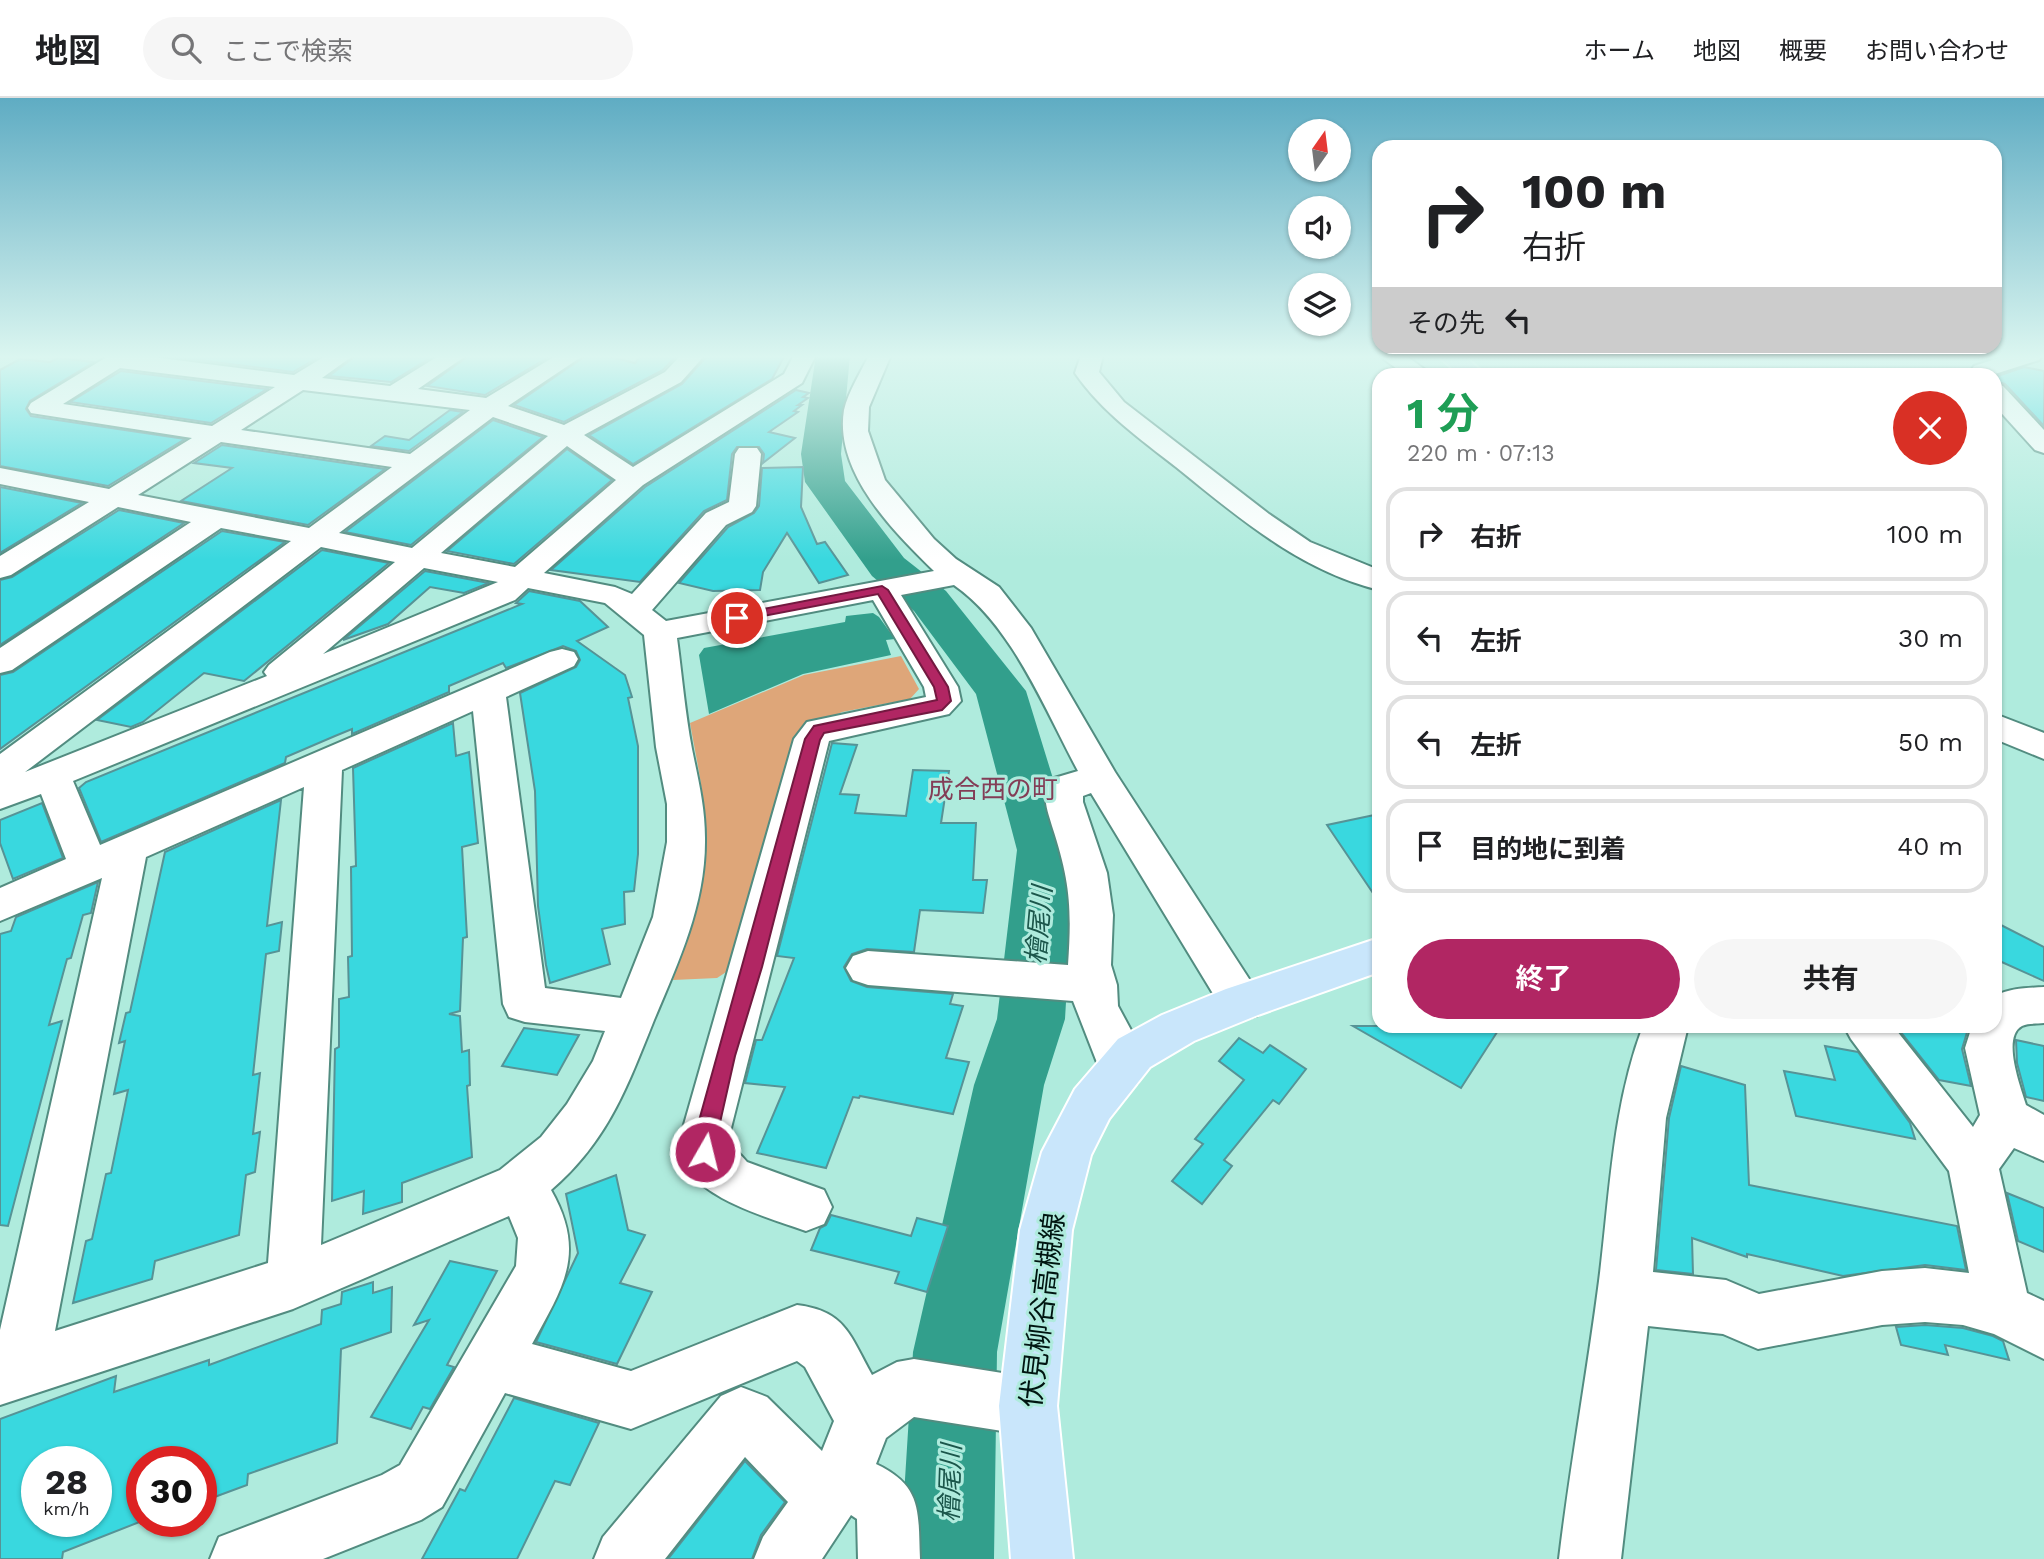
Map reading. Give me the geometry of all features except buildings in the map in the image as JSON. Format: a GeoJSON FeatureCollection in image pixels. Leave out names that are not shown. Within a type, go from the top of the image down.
{"type":"FeatureCollection","features":[{"type":"Feature","properties":{"kind":"main road","name":"伏見柳谷高槻線"},"geometry":{"type":"LineString","coordinates":[[1042,1559],[1015,1404],[1046,1230],[1067,1152],[1092,1104],[1134,1053],[1178,1028],[1241,1002],[1372,957]]}},
{"type":"Feature","properties":{"kind":"street"},"geometry":{"type":"LineString","coordinates":[[148,423],[416,463]]}},
{"type":"Feature","properties":{"kind":"street"},"geometry":{"type":"LineString","coordinates":[[0,569],[234,423]]}},
{"type":"Feature","properties":{"kind":"street"},"geometry":{"type":"LineString","coordinates":[[0,772],[469,423]]}},
{"type":"Feature","properties":{"kind":"street"},"geometry":{"type":"LineString","coordinates":[[534,423],[566,435],[633,479]]}},
{"type":"Feature","properties":{"kind":"street"},"geometry":{"type":"LineString","coordinates":[[256,693],[416,557],[566,435],[588,423]]}},
{"type":"Feature","properties":{"kind":"street"},"geometry":{"type":"LineString","coordinates":[[0,796],[504,593],[525,578],[633,479],[722,423]]}},
{"type":"Feature","properties":{"kind":"street"},"geometry":{"type":"LineString","coordinates":[[856,423],[860,452],[872,482],[895,513],[938,558],[951,576],[988,594],[1020,635],[1100,778],[1241,1002]]}},
{"type":"Feature","properties":{"kind":"street"},"geometry":{"type":"LineString","coordinates":[[1136,423],[1300,548],[1372,577]]}},
{"type":"Feature","properties":{"kind":"street"},"geometry":{"type":"LineString","coordinates":[[2024,423],[2044,445]]}},
{"type":"Feature","properties":{"kind":"street"},"geometry":{"type":"LineString","coordinates":[[647,622],[716,519],[742,506],[748,454]]}},
{"type":"Feature","properties":{"kind":"street"},"geometry":{"type":"LineString","coordinates":[[0,495],[13,478],[615,596],[647,622],[687,804],[686,842],[674,917],[655,972],[632,1020],[613,1070],[584,1119],[558,1153],[518,1187],[375,1250],[292,1282],[10,1374],[108,858],[52,775]]}},
{"type":"Feature","properties":{"kind":"street"},"geometry":{"type":"LineString","coordinates":[[0,663],[216,518]]}},
{"type":"Feature","properties":{"kind":"street"},"geometry":{"type":"LineString","coordinates":[[647,622],[884,589],[951,576]]}},
{"type":"Feature","properties":{"kind":"street"},"geometry":{"type":"LineString","coordinates":[[806,1207],[730,1179],[705,1152],[707,1128],[812,739],[819,730],[937,706],[944,701],[941,687],[884,589]]}},
{"type":"Feature","properties":{"kind":"street"},"geometry":{"type":"LineString","coordinates":[[0,905],[562,659]]}},
{"type":"Feature","properties":{"kind":"street"},"geometry":{"type":"LineString","coordinates":[[488,692],[525,1004],[611,1013],[632,1020]]}},
{"type":"Feature","properties":{"kind":"street"},"geometry":{"type":"LineString","coordinates":[[2002,728],[2044,747]]}},
{"type":"Feature","properties":{"kind":"street"},"geometry":{"type":"LineString","coordinates":[[292,1282],[324,765]]}},
{"type":"Feature","properties":{"kind":"street"},"geometry":{"type":"LineString","coordinates":[[1079,984],[1089,965],[1092,915],[1087,873],[1064,802],[1064,788],[1100,778]]}},
{"type":"Feature","properties":{"kind":"street"},"geometry":{"type":"LineString","coordinates":[[868,968],[1079,984]]}},
{"type":"Feature","properties":{"kind":"street"},"geometry":{"type":"LineString","coordinates":[[1079,984],[1109,1032],[1121,1069]]}},
{"type":"Feature","properties":{"kind":"street"},"geometry":{"type":"LineString","coordinates":[[2002,1017],[2014,1007],[2044,1005]]}},
{"type":"Feature","properties":{"kind":"street"},"geometry":{"type":"LineString","coordinates":[[1590,1559],[1599,1466],[1624,1296],[1650,1063],[1662,1033]]}},
{"type":"Feature","properties":{"kind":"street"},"geometry":{"type":"LineString","coordinates":[[1872,1033],[1952,1139],[1972,1161],[2024,1320]]}},
{"type":"Feature","properties":{"kind":"street"},"geometry":{"type":"LineString","coordinates":[[1972,1161],[2024,1129],[1988,1048],[1992,1033]]}},
{"type":"Feature","properties":{"kind":"street"},"geometry":{"type":"LineString","coordinates":[[242,1559],[400,1499],[421,1486],[494,1362],[541,1274],[546,1249],[542,1222],[518,1187]]}},
{"type":"Feature","properties":{"kind":"street"},"geometry":{"type":"LineString","coordinates":[[1624,1296],[1726,1307],[1758,1322],[1882,1298],[1925,1295],[1963,1298],[2024,1320]]}},
{"type":"Feature","properties":{"kind":"street"},"geometry":{"type":"LineString","coordinates":[[494,1362],[631,1401],[797,1333],[815,1335],[825,1347],[864,1418]]}},
{"type":"Feature","properties":{"kind":"street"},"geometry":{"type":"LineString","coordinates":[[785,1559],[833,1489],[864,1418],[897,1391],[914,1388],[1015,1404]]}},
{"type":"Feature","properties":{"kind":"street"},"geometry":{"type":"LineString","coordinates":[[625,1559],[741,1416],[747,1417],[833,1489],[877,1496],[887,1507],[889,1559]]}},
{"type":"Feature","properties":{"kind":"shaded area"},"geometry":{"type":"Polygon","coordinates":[[[873,613],[895,639],[886,640],[891,655],[803,674],[709,714],[699,655],[704,648],[845,622],[846,616],[873,613]]]}},
{"type":"Feature","properties":{"kind":"shaded area"},"geometry":{"type":"Polygon","coordinates":[[[901,656],[919,689],[910,699],[842,712],[810,728],[740,963],[717,978],[673,980],[696,904],[705,846],[703,800],[690,723],[804,675],[901,656]]]}},
{"type":"Feature","properties":{"kind":"waterway","name":"檜尾川"},"geometry":{"type":"LineString","coordinates":[[825,423],[821,454],[825,482],[888,567],[930,601],[1001,691],[1025,768],[1046,850],[1031,1019],[1009,1085],[955,1352],[947,1559]]}},
{"type":"Feature","properties":{"kind":"district","name":"成合西の町"},"geometry":{"type":"Point","coordinates":[993,789]}},
{"type":"Feature","properties":{"kind":"route"},"geometry":{"type":"LineString","coordinates":[[705,1152],[707,1128],[753,967],[812,739],[819,730],[937,706],[944,701],[941,687],[882,590],[737,618]]}}]}
